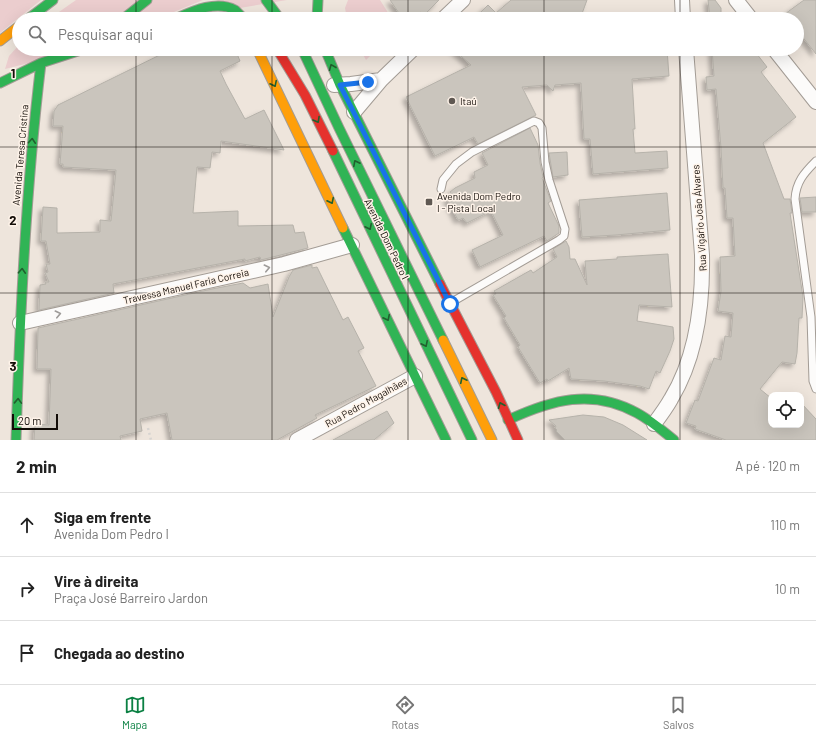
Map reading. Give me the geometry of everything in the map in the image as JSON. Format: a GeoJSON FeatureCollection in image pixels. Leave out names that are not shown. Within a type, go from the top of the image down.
{"type":"FeatureCollection","features":[{"type":"Feature","properties":{"kind":"main road"},"geometry":{"type":"LineString","coordinates":[[37,12],[53,0]]}},
{"type":"Feature","properties":{"kind":"main road"},"geometry":{"type":"LineString","coordinates":[[132,12],[147,0]]}},
{"type":"Feature","properties":{"kind":"main road"},"geometry":{"type":"LineString","coordinates":[[266,0],[275,12]]}},
{"type":"Feature","properties":{"kind":"main road"},"geometry":{"type":"LineString","coordinates":[[318,0],[318,12]]}},
{"type":"Feature","properties":{"kind":"main road"},"geometry":{"type":"LineString","coordinates":[[192,12],[207,6],[219,4],[236,12]]}},
{"type":"Feature","properties":{"kind":"main road"},"geometry":{"type":"LineString","coordinates":[[0,42],[12,32]]}},
{"type":"Feature","properties":{"kind":"main road"},"geometry":{"type":"LineString","coordinates":[[0,83],[41,63],[62,56]]}},
{"type":"Feature","properties":{"kind":"main road"},"geometry":{"type":"LineString","coordinates":[[261,56],[317,158],[352,245],[446,440]]}},
{"type":"Feature","properties":{"kind":"main road","name":"Avenida Dom Pedro I"},"geometry":{"type":"LineString","coordinates":[[282,56],[328,141],[472,440]]}},
{"type":"Feature","properties":{"kind":"main road","name":"Avenida Dom Pedro I"},"geometry":{"type":"LineString","coordinates":[[305,56],[318,84],[347,120],[450,304],[496,392],[518,440]]}},
{"type":"Feature","properties":{"kind":"main road","name":"Avenida Dom Pedro I"},"geometry":{"type":"LineString","coordinates":[[328,56],[340,85],[347,120],[492,440]]}},
{"type":"Feature","properties":{"kind":"main road","name":"Avenida Teresa Cristina"},"geometry":{"type":"LineString","coordinates":[[16,440],[23,257],[34,117],[41,63]]}},
{"type":"Feature","properties":{"kind":"main road"},"geometry":{"type":"LineString","coordinates":[[317,158],[328,141],[347,120]]}},
{"type":"Feature","properties":{"kind":"main road"},"geometry":{"type":"LineString","coordinates":[[508,420],[559,400],[579,398],[607,402],[630,409],[654,424],[674,440]]}},
{"type":"Feature","properties":{"kind":"street"},"geometry":{"type":"LineString","coordinates":[[450,12],[463,0]]}},
{"type":"Feature","properties":{"kind":"street"},"geometry":{"type":"LineString","coordinates":[[682,0],[683,12]]}},
{"type":"Feature","properties":{"kind":"street"},"geometry":{"type":"LineString","coordinates":[[736,0],[745,12]]}},
{"type":"Feature","properties":{"kind":"street"},"geometry":{"type":"LineString","coordinates":[[347,120],[381,80],[406,56]]}},
{"type":"Feature","properties":{"kind":"street","name":"Rua Vigário João Álvares"},"geometry":{"type":"LineString","coordinates":[[654,424],[672,398],[683,374],[695,336],[700,309],[702,255],[687,56]]}},
{"type":"Feature","properties":{"kind":"street"},"geometry":{"type":"LineString","coordinates":[[780,56],[816,102]]}},
{"type":"Feature","properties":{"kind":"street"},"geometry":{"type":"LineString","coordinates":[[318,84],[340,85],[381,80]]}},
{"type":"Feature","properties":{"kind":"street","name":"Travessa Manuel Faria Correia"},"geometry":{"type":"LineString","coordinates":[[20,323],[284,264],[352,245]]}},
{"type":"Feature","properties":{"kind":"street","name":"Rua Pedro Magalhães"},"geometry":{"type":"LineString","coordinates":[[297,440],[415,376]]}},
{"type":"Feature","properties":{"kind":"lane"},"geometry":{"type":"LineString","coordinates":[[441,189],[443,180],[456,164],[472,152],[534,121],[539,123],[542,128],[545,162],[549,180],[565,229],[564,236],[559,240],[450,304]]}},
{"type":"Feature","properties":{"kind":"lane"},"geometry":{"type":"LineString","coordinates":[[816,161],[806,171],[796,187],[794,199],[811,317],[813,381],[816,389]]}},
{"type":"Feature","properties":{"kind":"path"},"geometry":{"type":"LineString","coordinates":[[148,428],[151,440]]}},
{"type":"Feature","properties":{"kind":"shaded area"},"geometry":{"type":"Polygon","coordinates":[[[0,0],[41,0],[26,12],[12,12],[12,23],[0,33],[0,0]]]}},
{"type":"Feature","properties":{"kind":"shaded area"},"geometry":{"type":"Polygon","coordinates":[[[76,0],[203,0],[174,12],[59,12],[76,0]]]}},
{"type":"Feature","properties":{"kind":"shaded area"},"geometry":{"type":"Polygon","coordinates":[[[216,0],[287,0],[240,8],[216,0]]]}},
{"type":"Feature","properties":{"kind":"shaded area"},"geometry":{"type":"Polygon","coordinates":[[[348,0],[380,0],[388,12],[346,12],[345,8],[348,0]]]}},
{"type":"Feature","properties":{"kind":"shaded area"},"geometry":{"type":"Polygon","coordinates":[[[12,53],[12,56],[56,56],[5,69],[9,56],[12,53]]]}},
{"type":"Feature","properties":{"kind":"shaded area"},"geometry":{"type":"Polygon","coordinates":[[[364,56],[370,56],[366,60],[364,56]]]}},
{"type":"Feature","properties":{"kind":"building"},"geometry":{"type":"Polygon","coordinates":[[[390,0],[439,0],[427,12],[398,12],[390,0]]]}},
{"type":"Feature","properties":{"kind":"building"},"geometry":{"type":"Polygon","coordinates":[[[511,0],[587,0],[583,12],[497,12],[511,0]]]}},
{"type":"Feature","properties":{"kind":"building"},"geometry":{"type":"Polygon","coordinates":[[[708,0],[715,0],[721,8],[721,12],[709,12],[708,0]]]}},
{"type":"Feature","properties":{"kind":"building"},"geometry":{"type":"Polygon","coordinates":[[[804,0],[816,0],[816,54],[804,39],[804,12],[788,12],[804,0]]]}},
{"type":"Feature","properties":{"kind":"building"},"geometry":{"type":"Polygon","coordinates":[[[488,5],[495,12],[481,12],[488,5]]]}},
{"type":"Feature","properties":{"kind":"building"},"geometry":{"type":"Polygon","coordinates":[[[158,56],[238,56],[240,61],[220,71],[226,84],[245,119],[264,110],[284,150],[221,141],[220,153],[212,152],[210,168],[197,167],[193,213],[238,211],[238,226],[293,225],[295,233],[304,232],[308,248],[261,260],[260,257],[245,261],[245,259],[113,284],[114,293],[39,310],[40,285],[46,284],[45,282],[49,282],[45,273],[48,272],[46,264],[50,264],[46,241],[41,241],[43,207],[57,208],[57,233],[100,232],[100,220],[111,221],[116,170],[63,167],[63,164],[60,164],[63,126],[53,126],[54,111],[58,105],[158,56]]]}},
{"type":"Feature","properties":{"kind":"building"},"geometry":{"type":"Polygon","coordinates":[[[461,56],[668,56],[669,76],[632,79],[635,153],[667,151],[668,168],[593,174],[590,139],[584,139],[581,83],[555,85],[553,91],[547,85],[522,87],[536,115],[478,144],[474,137],[435,156],[406,97],[471,65],[461,56]]]}},
{"type":"Feature","properties":{"kind":"building"},"geometry":{"type":"Polygon","coordinates":[[[713,56],[758,56],[767,67],[761,72],[796,117],[763,143],[784,199],[790,199],[792,213],[790,213],[803,297],[802,318],[799,318],[795,364],[782,362],[760,389],[768,396],[768,428],[804,428],[804,406],[816,419],[816,440],[726,440],[695,429],[696,426],[686,423],[695,400],[698,401],[714,358],[721,360],[725,336],[731,337],[733,313],[718,311],[721,291],[720,257],[735,256],[733,218],[727,218],[725,188],[723,188],[716,89],[707,90],[706,77],[714,76],[713,56]]]}},
{"type":"Feature","properties":{"kind":"building"},"geometry":{"type":"Polygon","coordinates":[[[530,128],[538,145],[542,178],[551,201],[548,203],[559,226],[559,233],[547,241],[544,236],[480,267],[472,250],[503,235],[491,211],[467,223],[463,218],[458,220],[447,199],[448,197],[452,196],[450,192],[455,188],[475,178],[474,172],[488,165],[482,153],[530,128]]]}},
{"type":"Feature","properties":{"kind":"building"},"geometry":{"type":"Polygon","coordinates":[[[567,152],[568,175],[553,177],[549,153],[567,152]]]}},
{"type":"Feature","properties":{"kind":"building"},"geometry":{"type":"Polygon","coordinates":[[[667,193],[670,230],[582,237],[579,200],[667,193]]]}},
{"type":"Feature","properties":{"kind":"building"},"geometry":{"type":"Polygon","coordinates":[[[816,197],[816,212],[802,212],[800,198],[816,197]]]}},
{"type":"Feature","properties":{"kind":"building"},"geometry":{"type":"Polygon","coordinates":[[[566,241],[569,247],[570,259],[575,259],[587,285],[585,261],[617,259],[617,257],[668,254],[672,307],[639,305],[637,321],[673,327],[674,339],[670,351],[660,373],[656,371],[649,389],[640,386],[604,381],[571,379],[569,368],[548,381],[547,379],[540,383],[518,347],[520,345],[504,318],[506,316],[493,295],[496,294],[494,291],[531,270],[533,273],[557,257],[553,249],[566,241]]]}},
{"type":"Feature","properties":{"kind":"building"},"geometry":{"type":"Polygon","coordinates":[[[312,265],[312,268],[317,267],[343,320],[348,317],[364,348],[358,351],[376,386],[315,415],[317,418],[277,440],[172,440],[167,413],[140,419],[142,431],[120,436],[121,440],[34,440],[35,424],[49,425],[51,369],[37,369],[38,328],[243,283],[250,288],[268,284],[273,317],[293,270],[312,265]]]}},
{"type":"Feature","properties":{"kind":"building"},"geometry":{"type":"Polygon","coordinates":[[[387,411],[394,423],[374,440],[333,440],[387,411]]]}},
{"type":"Feature","properties":{"kind":"building"},"geometry":{"type":"Polygon","coordinates":[[[583,415],[604,417],[623,425],[647,440],[565,440],[556,431],[556,426],[549,420],[583,415]]]}},
{"type":"Feature","properties":{"kind":"traffic: fast"},"geometry":{"type":"LineString","coordinates":[[37,12],[53,0]]}},
{"type":"Feature","properties":{"kind":"traffic: fast"},"geometry":{"type":"LineString","coordinates":[[132,12],[147,0]]}},
{"type":"Feature","properties":{"kind":"traffic: fast"},"geometry":{"type":"LineString","coordinates":[[266,0],[275,12]]}},
{"type":"Feature","properties":{"kind":"traffic: fast"},"geometry":{"type":"LineString","coordinates":[[317,12],[318,0]]}},
{"type":"Feature","properties":{"kind":"traffic: fast"},"geometry":{"type":"LineString","coordinates":[[192,12],[212,6],[228,7],[237,12]]}},
{"type":"Feature","properties":{"kind":"traffic: fast"},"geometry":{"type":"LineString","coordinates":[[0,83],[41,63],[62,56]]}},
{"type":"Feature","properties":{"kind":"traffic: fast"},"geometry":{"type":"LineString","coordinates":[[305,56],[443,340]]}},
{"type":"Feature","properties":{"kind":"traffic: fast"},"geometry":{"type":"LineString","coordinates":[[328,56],[340,85],[440,284]]}},
{"type":"Feature","properties":{"kind":"traffic: fast"},"geometry":{"type":"LineString","coordinates":[[16,440],[24,251],[31,157],[41,63]]}},
{"type":"Feature","properties":{"kind":"traffic: fast"},"geometry":{"type":"LineString","coordinates":[[333,151],[472,440]]}},
{"type":"Feature","properties":{"kind":"traffic: fast"},"geometry":{"type":"LineString","coordinates":[[343,228],[446,440]]}},
{"type":"Feature","properties":{"kind":"traffic: fast"},"geometry":{"type":"LineString","coordinates":[[508,420],[556,402],[588,399],[620,405],[637,413],[674,440]]}},
{"type":"Feature","properties":{"kind":"traffic: slow"},"geometry":{"type":"LineString","coordinates":[[0,41],[12,32]]}},
{"type":"Feature","properties":{"kind":"traffic: slow"},"geometry":{"type":"LineString","coordinates":[[260,56],[343,228]]}},
{"type":"Feature","properties":{"kind":"traffic: slow"},"geometry":{"type":"LineString","coordinates":[[443,340],[492,440]]}},
{"type":"Feature","properties":{"kind":"traffic: jam"},"geometry":{"type":"LineString","coordinates":[[281,56],[305,95],[333,151]]}},
{"type":"Feature","properties":{"kind":"traffic: jam"},"geometry":{"type":"LineString","coordinates":[[440,284],[496,392],[518,440]]}},
{"type":"Feature","properties":{"kind":"place","name":"Itaú"},"geometry":{"type":"Point","coordinates":[452,101]}},
{"type":"Feature","properties":{"kind":"place","name":"Avenida Dom Pedro I - Pista Local"},"geometry":{"type":"Point","coordinates":[429,202]}},
{"type":"Feature","properties":{"kind":"route"},"geometry":{"type":"LineString","coordinates":[[368,82],[340,85],[450,304]]}}]}
